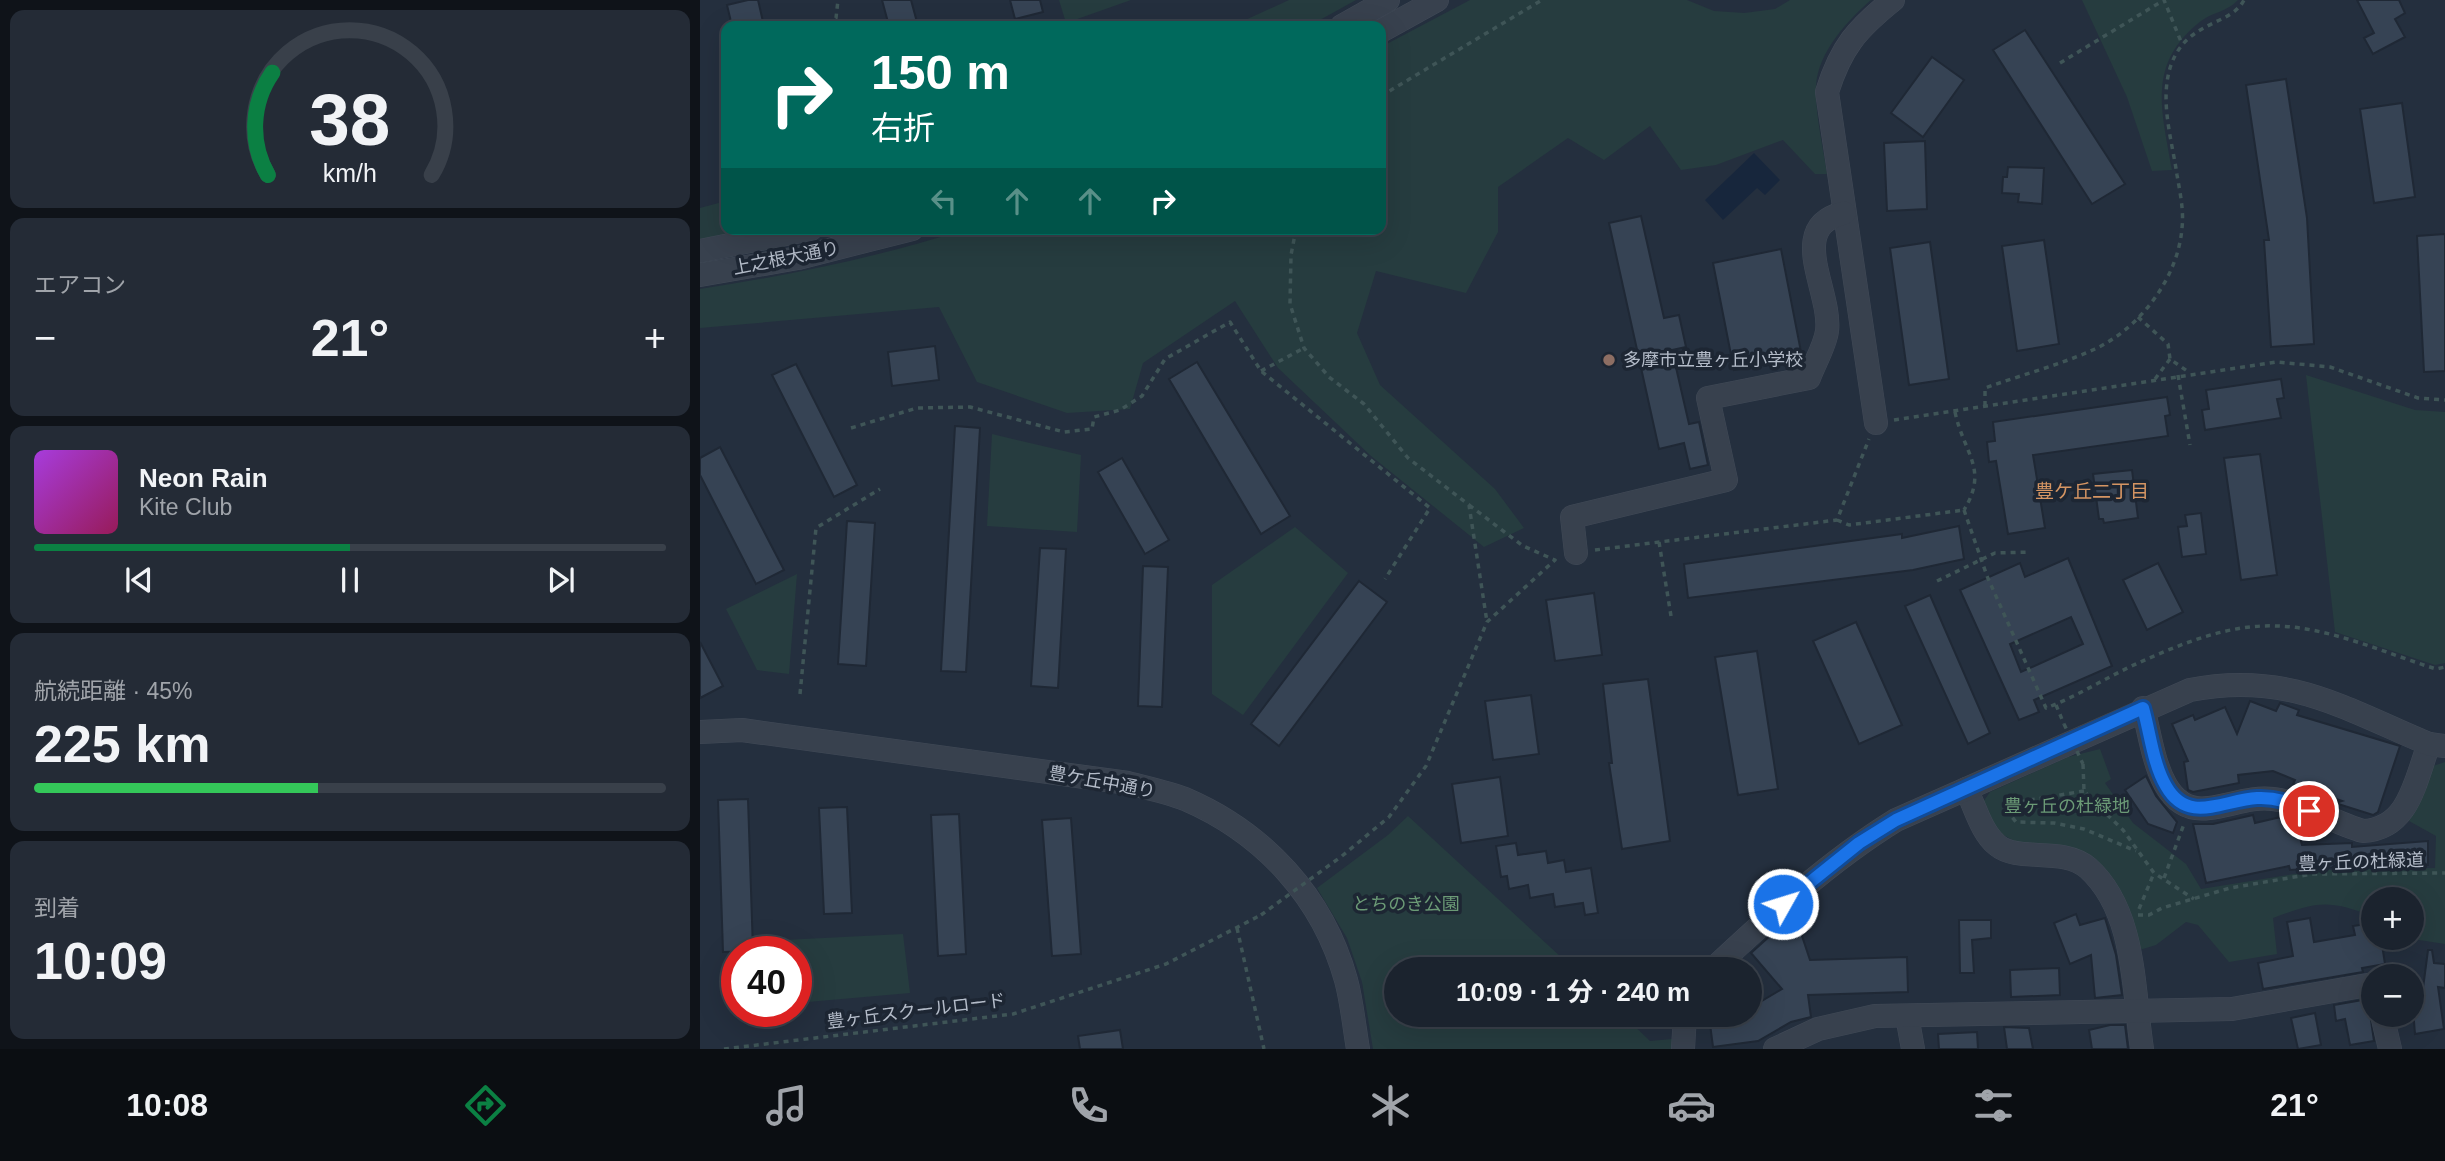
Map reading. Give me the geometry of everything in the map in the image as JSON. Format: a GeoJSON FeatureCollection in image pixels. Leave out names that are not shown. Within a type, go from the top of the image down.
{"type":"FeatureCollection","features":[{"type":"Feature","properties":{"kind":"street"},"geometry":{"type":"LineString","coordinates":[[1351,21],[1388,0]]}},
{"type":"Feature","properties":{"kind":"street"},"geometry":{"type":"LineString","coordinates":[[1386,28],[1437,0]]}},
{"type":"Feature","properties":{"kind":"street"},"geometry":{"type":"LineString","coordinates":[[1876,423],[1828,92],[1838,58],[1862,25],[1893,0]]}},
{"type":"Feature","properties":{"kind":"street"},"geometry":{"type":"LineString","coordinates":[[1566,556],[1572,517],[1726,480],[1708,398],[1809,378],[1827,331],[1815,234],[1817,226],[1828,216],[1844,213]]}},
{"type":"Feature","properties":{"kind":"street","name":"上之根大通り"},"geometry":{"type":"LineString","coordinates":[[700,251],[781,235]]}},
{"type":"Feature","properties":{"kind":"street","name":"上之根大通り"},"geometry":{"type":"LineString","coordinates":[[700,275],[798,258],[888,235]]}},
{"type":"Feature","properties":{"kind":"street"},"geometry":{"type":"LineString","coordinates":[[1726,957],[1783,904],[1859,843],[1896,820],[2143,708],[2190,690],[2220,684],[2255,683],[2312,694],[2437,745],[2402,814],[2379,830],[2363,831],[2289,802],[2272,799],[2190,809],[2179,803],[2165,785],[2143,708]]}},
{"type":"Feature","properties":{"kind":"street","name":"豊ケ丘中通り"},"geometry":{"type":"LineString","coordinates":[[700,732],[742,730],[1128,783],[1182,798],[1216,814],[1252,837],[1283,865],[1304,892],[1331,937],[1347,983],[1358,1049]]}},
{"type":"Feature","properties":{"kind":"street"},"geometry":{"type":"LineString","coordinates":[[1966,789],[1986,832],[1997,846],[2011,851],[2064,856],[2087,867],[2105,888],[2124,923],[2142,1049]]}},
{"type":"Feature","properties":{"kind":"street"},"geometry":{"type":"LineString","coordinates":[[1775,1049],[1818,1029],[1875,1016],[2232,1009],[2361,986]]}},
{"type":"Feature","properties":{"kind":"street"},"geometry":{"type":"LineString","coordinates":[[1907,1016],[1913,1049]]}},
{"type":"Feature","properties":{"kind":"street"},"geometry":{"type":"LineString","coordinates":[[1683,1049],[1684,1027]]}},
{"type":"Feature","properties":{"kind":"street"},"geometry":{"type":"LineString","coordinates":[[2385,1027],[2390,1049]]}},
{"type":"Feature","properties":{"kind":"path"},"geometry":{"type":"LineString","coordinates":[[833,21],[838,0]]}},
{"type":"Feature","properties":{"kind":"path"},"geometry":{"type":"LineString","coordinates":[[1386,93],[1542,0]]}},
{"type":"Feature","properties":{"kind":"path"},"geometry":{"type":"LineString","coordinates":[[2060,63],[2164,0],[2182,44]]}},
{"type":"Feature","properties":{"kind":"path"},"geometry":{"type":"LineString","coordinates":[[1984,406],[1985,388],[2097,348],[2138,317],[2156,298],[2173,266],[2182,228],[2165,85],[2182,44],[2207,23],[2241,6],[2244,0]]}},
{"type":"Feature","properties":{"kind":"path"},"geometry":{"type":"LineString","coordinates":[[1295,235],[1291,255],[1290,304],[1304,348],[1329,377],[1364,404],[1408,458],[1522,546],[1566,556],[1837,520],[1849,525],[1965,510]]}},
{"type":"Feature","properties":{"kind":"path"},"geometry":{"type":"LineString","coordinates":[[2138,317],[2168,344],[2170,359],[2155,379]]}},
{"type":"Feature","properties":{"kind":"path"},"geometry":{"type":"LineString","coordinates":[[851,428],[917,408],[970,407],[1064,432],[1092,429],[1094,417],[1120,410],[1142,396],[1165,359],[1230,322],[1261,371],[1430,508],[1385,579]]}},
{"type":"Feature","properties":{"kind":"path"},"geometry":{"type":"LineString","coordinates":[[1261,371],[1304,348]]}},
{"type":"Feature","properties":{"kind":"path"},"geometry":{"type":"LineString","coordinates":[[2170,359],[2190,373]]}},
{"type":"Feature","properties":{"kind":"path"},"geometry":{"type":"LineString","coordinates":[[1837,520],[1876,423],[2190,373],[2277,362],[2330,367],[2418,398],[2445,400]]}},
{"type":"Feature","properties":{"kind":"path"},"geometry":{"type":"LineString","coordinates":[[2178,375],[2190,445]]}},
{"type":"Feature","properties":{"kind":"path"},"geometry":{"type":"LineString","coordinates":[[1955,412],[1961,438],[1977,474],[1975,492],[1965,510],[1984,560],[1987,576],[2046,708],[2139,663],[2203,637],[2239,628],[2277,625],[2322,633],[2436,669],[2445,667]]}},
{"type":"Feature","properties":{"kind":"path"},"geometry":{"type":"LineString","coordinates":[[800,694],[816,528],[880,489]]}},
{"type":"Feature","properties":{"kind":"path"},"geometry":{"type":"LineString","coordinates":[[1469,505],[1486,622]]}},
{"type":"Feature","properties":{"kind":"path"},"geometry":{"type":"LineString","coordinates":[[1659,542],[1671,616]]}},
{"type":"Feature","properties":{"kind":"path"},"geometry":{"type":"LineString","coordinates":[[1937,581],[1995,554],[2030,552]]}},
{"type":"Feature","properties":{"kind":"path"},"geometry":{"type":"LineString","coordinates":[[1486,622],[1566,556]]}},
{"type":"Feature","properties":{"kind":"path","name":"豊ヶ丘スクールロード"},"geometry":{"type":"LineString","coordinates":[[724,1049],[1013,1014],[1166,964],[1261,915],[1390,817],[1426,766],[1486,622]]}},
{"type":"Feature","properties":{"kind":"path"},"geometry":{"type":"LineString","coordinates":[[2056,705],[2083,764],[2084,791],[2123,830],[2154,873],[2196,900]]}},
{"type":"Feature","properties":{"kind":"path"},"geometry":{"type":"LineString","coordinates":[[2084,791],[2018,802],[2010,806],[2008,812],[2016,822],[2054,822],[2084,829],[2136,851]]}},
{"type":"Feature","properties":{"kind":"path"},"geometry":{"type":"LineString","coordinates":[[2164,878],[2190,809]]}},
{"type":"Feature","properties":{"kind":"path"},"geometry":{"type":"LineString","coordinates":[[2141,898],[2154,873]]}},
{"type":"Feature","properties":{"kind":"path","name":"豊ヶ丘の杜緑道"},"geometry":{"type":"LineString","coordinates":[[2124,923],[2138,915],[2149,915],[2162,908],[2230,888],[2312,874],[2445,873]]}},
{"type":"Feature","properties":{"kind":"path"},"geometry":{"type":"LineString","coordinates":[[1237,928],[1264,1049]]}},
{"type":"Feature","properties":{"kind":"green space"},"geometry":{"type":"Polygon","coordinates":[[[1059,0],[1131,0],[1072,21],[1065,21],[1059,0]]]}},
{"type":"Feature","properties":{"kind":"green space"},"geometry":{"type":"Polygon","coordinates":[[[1289,0],[1356,0],[1318,21],[1243,21],[1289,0]]]}},
{"type":"Feature","properties":{"kind":"green space"},"geometry":{"type":"Polygon","coordinates":[[[1470,0],[1687,0],[1714,11],[1744,13],[1775,9],[1790,0],[1871,0],[1835,38],[1818,73],[1817,108],[1827,174],[1815,174],[1783,140],[1716,165],[1681,170],[1650,126],[1604,160],[1568,138],[1498,187],[1498,232],[1466,293],[1376,271],[1357,333],[1380,385],[1495,489],[1524,528],[1484,547],[1371,456],[1278,368],[1235,301],[1143,363],[1130,409],[1067,413],[977,382],[939,307],[700,328],[700,289],[834,264],[945,235],[1386,235],[1386,44],[1470,0]]]}},
{"type":"Feature","properties":{"kind":"green space"},"geometry":{"type":"Polygon","coordinates":[[[2082,0],[2238,0],[2201,21],[2184,37],[2172,54],[2165,71],[2162,108],[2172,170],[2152,171],[2127,97],[2082,0]]]}},
{"type":"Feature","properties":{"kind":"green space"},"geometry":{"type":"Polygon","coordinates":[[[721,202],[721,235],[729,235],[700,239],[700,208],[721,202]]]}},
{"type":"Feature","properties":{"kind":"green space"},"geometry":{"type":"Polygon","coordinates":[[[2306,375],[2415,410],[2445,412],[2445,663],[2435,665],[2335,632],[2306,375]]]}},
{"type":"Feature","properties":{"kind":"green space"},"geometry":{"type":"Polygon","coordinates":[[[992,434],[1081,455],[1077,532],[987,526],[992,434]]]}},
{"type":"Feature","properties":{"kind":"green space"},"geometry":{"type":"Polygon","coordinates":[[[1295,527],[1348,573],[1243,715],[1212,694],[1212,585],[1295,527]]]}},
{"type":"Feature","properties":{"kind":"green space"},"geometry":{"type":"Polygon","coordinates":[[[797,574],[789,674],[757,670],[726,609],[797,574]]]}},
{"type":"Feature","properties":{"kind":"green space","name":"豊ヶ丘の杜緑地"},"geometry":{"type":"Polygon","coordinates":[[[2100,749],[2111,779],[2105,783],[2133,823],[2186,864],[2201,889],[2319,870],[2435,868],[2436,836],[2409,821],[2430,767],[2445,762],[2445,944],[2424,941],[2424,887],[2361,887],[2361,912],[2323,905],[2302,908],[2273,918],[2277,954],[2229,962],[2198,925],[2186,922],[2156,945],[2136,951],[2078,851],[2014,841],[1998,832],[1983,802],[1990,792],[2068,757],[2100,749]]]}},
{"type":"Feature","properties":{"kind":"green space","name":"とちのき公園"},"geometry":{"type":"Polygon","coordinates":[[[1408,816],[1561,957],[1384,957],[1384,1027],[1635,1027],[1650,1041],[1672,1039],[1674,1049],[1373,1049],[1362,982],[1347,938],[1317,888],[1388,835],[1408,816]]]}},
{"type":"Feature","properties":{"kind":"green space"},"geometry":{"type":"Polygon","coordinates":[[[903,934],[910,993],[812,1002],[812,939],[903,934]]]}},
{"type":"Feature","properties":{"kind":"water"},"geometry":{"type":"Polygon","coordinates":[[[1754,153],[1780,180],[1765,195],[1757,188],[1723,220],[1705,200],[1754,153]]]}},
{"type":"Feature","properties":{"kind":"building"},"geometry":{"type":"Polygon","coordinates":[[[758,0],[763,21],[731,21],[727,5],[758,0]]]}},
{"type":"Feature","properties":{"kind":"building"},"geometry":{"type":"Polygon","coordinates":[[[882,0],[911,0],[917,21],[888,21],[882,0]]]}},
{"type":"Feature","properties":{"kind":"building"},"geometry":{"type":"Polygon","coordinates":[[[1010,0],[1040,0],[1043,12],[1015,19],[1010,0]]]}},
{"type":"Feature","properties":{"kind":"building"},"geometry":{"type":"Polygon","coordinates":[[[2357,0],[2399,0],[2405,13],[2395,19],[2405,37],[2373,54],[2364,38],[2374,33],[2357,0]]]}},
{"type":"Feature","properties":{"kind":"building"},"geometry":{"type":"Polygon","coordinates":[[[2025,30],[2125,184],[2092,204],[1993,50],[2025,30]]]}},
{"type":"Feature","properties":{"kind":"building"},"geometry":{"type":"Polygon","coordinates":[[[1932,57],[1964,80],[1923,137],[1891,113],[1932,57]]]}},
{"type":"Feature","properties":{"kind":"building"},"geometry":{"type":"Polygon","coordinates":[[[2286,79],[2307,218],[2314,344],[2271,347],[2264,240],[2269,240],[2246,85],[2286,79]]]}},
{"type":"Feature","properties":{"kind":"building"},"geometry":{"type":"Polygon","coordinates":[[[2402,103],[2415,197],[2374,203],[2360,109],[2402,103]]]}},
{"type":"Feature","properties":{"kind":"building"},"geometry":{"type":"Polygon","coordinates":[[[1925,141],[1927,209],[1887,211],[1884,143],[1925,141]]]}},
{"type":"Feature","properties":{"kind":"building"},"geometry":{"type":"Polygon","coordinates":[[[2008,167],[2044,168],[2042,204],[2018,202],[2019,194],[2002,193],[2003,177],[2007,177],[2008,167]]]}},
{"type":"Feature","properties":{"kind":"building"},"geometry":{"type":"Polygon","coordinates":[[[1641,216],[1664,318],[1679,315],[1686,347],[1672,350],[1689,424],[1699,422],[1708,465],[1690,469],[1684,443],[1659,449],[1609,223],[1641,216]]]}},
{"type":"Feature","properties":{"kind":"building"},"geometry":{"type":"Polygon","coordinates":[[[2445,234],[2445,371],[2424,372],[2417,236],[2445,234]]]}},
{"type":"Feature","properties":{"kind":"building"},"geometry":{"type":"Polygon","coordinates":[[[2044,240],[2059,344],[2017,351],[2002,246],[2044,240]]]}},
{"type":"Feature","properties":{"kind":"building"},"geometry":{"type":"Polygon","coordinates":[[[1930,242],[1949,379],[1909,385],[1890,248],[1930,242]]]}},
{"type":"Feature","properties":{"kind":"building"},"geometry":{"type":"Polygon","coordinates":[[[1781,249],[1802,357],[1734,370],[1713,263],[1781,249]]]}},
{"type":"Feature","properties":{"kind":"building"},"geometry":{"type":"Polygon","coordinates":[[[935,346],[939,380],[892,386],[888,352],[935,346]]]}},
{"type":"Feature","properties":{"kind":"building"},"geometry":{"type":"Polygon","coordinates":[[[1197,362],[1290,516],[1261,534],[1169,379],[1197,362]]]}},
{"type":"Feature","properties":{"kind":"building"},"geometry":{"type":"Polygon","coordinates":[[[796,364],[857,485],[834,497],[772,375],[796,364]]]}},
{"type":"Feature","properties":{"kind":"building"},"geometry":{"type":"Polygon","coordinates":[[[2281,379],[2284,398],[2277,399],[2281,418],[2205,430],[2202,410],[2209,409],[2206,390],[2281,379]]]}},
{"type":"Feature","properties":{"kind":"building"},"geometry":{"type":"Polygon","coordinates":[[[2167,397],[2170,415],[2165,416],[2168,436],[2033,455],[2045,528],[2008,534],[1996,461],[1989,462],[1987,442],[1995,441],[1993,422],[2167,397]]]}},
{"type":"Feature","properties":{"kind":"building"},"geometry":{"type":"Polygon","coordinates":[[[955,426],[980,428],[966,672],[941,671],[955,426]]]}},
{"type":"Feature","properties":{"kind":"building"},"geometry":{"type":"Polygon","coordinates":[[[720,447],[784,570],[756,584],[700,475],[700,458],[720,447]]]}},
{"type":"Feature","properties":{"kind":"building"},"geometry":{"type":"Polygon","coordinates":[[[2260,454],[2277,575],[2241,580],[2224,458],[2260,454]]]}},
{"type":"Feature","properties":{"kind":"building"},"geometry":{"type":"Polygon","coordinates":[[[1122,458],[1169,540],[1145,554],[1098,472],[1122,458]]]}},
{"type":"Feature","properties":{"kind":"building"},"geometry":{"type":"Polygon","coordinates":[[[2132,470],[2138,518],[2104,523],[2103,519],[2099,519],[2093,474],[2132,470]]]}},
{"type":"Feature","properties":{"kind":"building"},"geometry":{"type":"Polygon","coordinates":[[[2201,513],[2206,554],[2182,557],[2178,527],[2187,526],[2185,515],[2201,513]]]}},
{"type":"Feature","properties":{"kind":"building"},"geometry":{"type":"Polygon","coordinates":[[[847,521],[875,523],[866,666],[838,664],[847,521]]]}},
{"type":"Feature","properties":{"kind":"building"},"geometry":{"type":"Polygon","coordinates":[[[1959,526],[1964,559],[1913,570],[1688,598],[1684,564],[1902,534],[1902,538],[1959,526]]]}},
{"type":"Feature","properties":{"kind":"building"},"geometry":{"type":"Polygon","coordinates":[[[1040,548],[1066,549],[1058,688],[1031,686],[1040,548]]]}},
{"type":"Feature","properties":{"kind":"building"},"geometry":{"type":"Polygon","coordinates":[[[2068,558],[2112,666],[2034,700],[2039,712],[2019,720],[1960,590],[2020,563],[2025,577],[2068,558]],[[2071,617],[2010,644],[2021,672],[2083,644],[2071,617]]]}},
{"type":"Feature","properties":{"kind":"building"},"geometry":{"type":"Polygon","coordinates":[[[2158,563],[2183,612],[2147,630],[2123,580],[2158,563]]]}},
{"type":"Feature","properties":{"kind":"building"},"geometry":{"type":"Polygon","coordinates":[[[1143,566],[1168,567],[1162,707],[1138,706],[1143,566]]]}},
{"type":"Feature","properties":{"kind":"building"},"geometry":{"type":"Polygon","coordinates":[[[1359,581],[1387,602],[1279,746],[1251,724],[1359,581]]]}},
{"type":"Feature","properties":{"kind":"building"},"geometry":{"type":"Polygon","coordinates":[[[1594,593],[1602,655],[1555,661],[1546,600],[1594,593]]]}},
{"type":"Feature","properties":{"kind":"building"},"geometry":{"type":"Polygon","coordinates":[[[1930,595],[1990,733],[1968,744],[1905,606],[1930,595]]]}},
{"type":"Feature","properties":{"kind":"building"},"geometry":{"type":"Polygon","coordinates":[[[1856,622],[1902,725],[1859,744],[1813,641],[1856,622]]]}},
{"type":"Feature","properties":{"kind":"building"},"geometry":{"type":"Polygon","coordinates":[[[700,642],[723,686],[700,698],[700,642]]]}},
{"type":"Feature","properties":{"kind":"building"},"geometry":{"type":"Polygon","coordinates":[[[1757,651],[1778,789],[1738,795],[1715,657],[1757,651]]]}},
{"type":"Feature","properties":{"kind":"building"},"geometry":{"type":"Polygon","coordinates":[[[1648,679],[1670,841],[1622,849],[1609,763],[1612,763],[1603,684],[1648,679]]]}},
{"type":"Feature","properties":{"kind":"building"},"geometry":{"type":"Polygon","coordinates":[[[1531,695],[1539,754],[1493,760],[1485,701],[1531,695]]]}},
{"type":"Feature","properties":{"kind":"building"},"geometry":{"type":"Polygon","coordinates":[[[2250,701],[2276,711],[2280,703],[2299,710],[2297,715],[2400,746],[2378,812],[2373,815],[2335,803],[2342,801],[2293,784],[2295,780],[2273,771],[2238,775],[2239,783],[2193,792],[2188,790],[2184,762],[2188,761],[2172,724],[2193,715],[2195,720],[2225,707],[2237,734],[2250,701]]]}},
{"type":"Feature","properties":{"kind":"building"},"geometry":{"type":"Polygon","coordinates":[[[2146,776],[2156,796],[2177,822],[2173,833],[2148,824],[2125,790],[2146,776]]]}},
{"type":"Feature","properties":{"kind":"building"},"geometry":{"type":"Polygon","coordinates":[[[1500,777],[1508,836],[1461,843],[1452,784],[1500,777]]]}},
{"type":"Feature","properties":{"kind":"building"},"geometry":{"type":"Polygon","coordinates":[[[748,799],[753,936],[722,936],[718,800],[748,799]]]}},
{"type":"Feature","properties":{"kind":"building"},"geometry":{"type":"Polygon","coordinates":[[[847,807],[852,913],[824,914],[819,808],[847,807]]]}},
{"type":"Feature","properties":{"kind":"building"},"geometry":{"type":"Polygon","coordinates":[[[959,814],[966,954],[938,956],[931,815],[959,814]]]}},
{"type":"Feature","properties":{"kind":"building"},"geometry":{"type":"Polygon","coordinates":[[[2253,815],[2255,823],[2285,816],[2295,819],[2302,845],[2352,843],[2352,847],[2428,841],[2428,865],[2402,863],[2290,870],[2289,866],[2206,883],[2193,824],[2213,824],[2253,815]]]}},
{"type":"Feature","properties":{"kind":"building"},"geometry":{"type":"Polygon","coordinates":[[[1071,818],[1081,954],[1052,956],[1042,820],[1071,818]]]}},
{"type":"Feature","properties":{"kind":"building"},"geometry":{"type":"Polygon","coordinates":[[[1516,843],[1518,855],[1546,851],[1548,863],[1564,860],[1566,872],[1591,868],[1598,913],[1585,915],[1583,903],[1555,907],[1553,894],[1530,898],[1528,885],[1509,889],[1507,876],[1501,877],[1496,846],[1516,843]]]}},
{"type":"Feature","properties":{"kind":"building"},"geometry":{"type":"Polygon","coordinates":[[[2076,914],[2080,925],[2105,918],[2116,955],[2122,995],[2095,998],[2091,955],[2070,964],[2054,923],[2076,914]]]}},
{"type":"Feature","properties":{"kind":"building"},"geometry":{"type":"Polygon","coordinates":[[[1791,917],[1799,927],[1810,960],[1907,957],[1908,992],[1808,995],[1811,1017],[1791,1022],[1758,1041],[1713,1047],[1710,1027],[1762,1027],[1762,1001],[1782,989],[1762,966],[1762,957],[1754,957],[1751,953],[1791,917]]]}},
{"type":"Feature","properties":{"kind":"building"},"geometry":{"type":"Polygon","coordinates":[[[2310,918],[2314,942],[2355,935],[2353,926],[2361,925],[2361,950],[2383,950],[2385,964],[2361,964],[2361,972],[2263,989],[2258,963],[2293,956],[2287,922],[2310,918]]]}},
{"type":"Feature","properties":{"kind":"building"},"geometry":{"type":"Polygon","coordinates":[[[1959,920],[1991,920],[1991,938],[1972,940],[1974,973],[1960,973],[1959,920]]]}},
{"type":"Feature","properties":{"kind":"building"},"geometry":{"type":"Polygon","coordinates":[[[2428,950],[2432,950],[2434,963],[2445,964],[2445,988],[2438,987],[2444,1029],[2415,1034],[2414,1027],[2424,1027],[2424,981],[2428,950]]]}},
{"type":"Feature","properties":{"kind":"building"},"geometry":{"type":"Polygon","coordinates":[[[2059,968],[2060,995],[2011,997],[2010,970],[2059,968]]]}},
{"type":"Feature","properties":{"kind":"building"},"geometry":{"type":"Polygon","coordinates":[[[2361,1000],[2361,1027],[2372,1027],[2374,1041],[2350,1045],[2345,1019],[2336,1021],[2334,1005],[2361,1000]]]}},
{"type":"Feature","properties":{"kind":"building"},"geometry":{"type":"Polygon","coordinates":[[[2315,1013],[2321,1045],[2298,1049],[2291,1018],[2315,1013]]]}},
{"type":"Feature","properties":{"kind":"building"},"geometry":{"type":"Polygon","coordinates":[[[2125,1025],[2128,1049],[2092,1049],[2089,1030],[2125,1025]]]}},
{"type":"Feature","properties":{"kind":"building"},"geometry":{"type":"Polygon","coordinates":[[[2004,1027],[2029,1028],[2033,1049],[2007,1049],[2004,1027]]]}},
{"type":"Feature","properties":{"kind":"building"},"geometry":{"type":"Polygon","coordinates":[[[1120,1030],[1123,1049],[1080,1049],[1078,1036],[1120,1030]]]}},
{"type":"Feature","properties":{"kind":"building"},"geometry":{"type":"Polygon","coordinates":[[[1977,1032],[1978,1049],[1939,1049],[1938,1034],[1977,1032]]]}},
{"type":"Feature","properties":{"kind":"place","name":"多摩市立豊ヶ丘小学校"},"geometry":{"type":"Point","coordinates":[1609,360]}},
{"type":"Feature","properties":{"kind":"district","name":"豊ケ丘二丁目"},"geometry":{"type":"Point","coordinates":[2092,491]}},
{"type":"Feature","properties":{"kind":"route"},"geometry":{"type":"LineString","coordinates":[[1783,904],[1859,843],[1896,820],[2143,708],[2165,785],[2179,803],[2190,809],[2209,808],[2255,798],[2272,799],[2289,802],[2309,811]]}}]}
